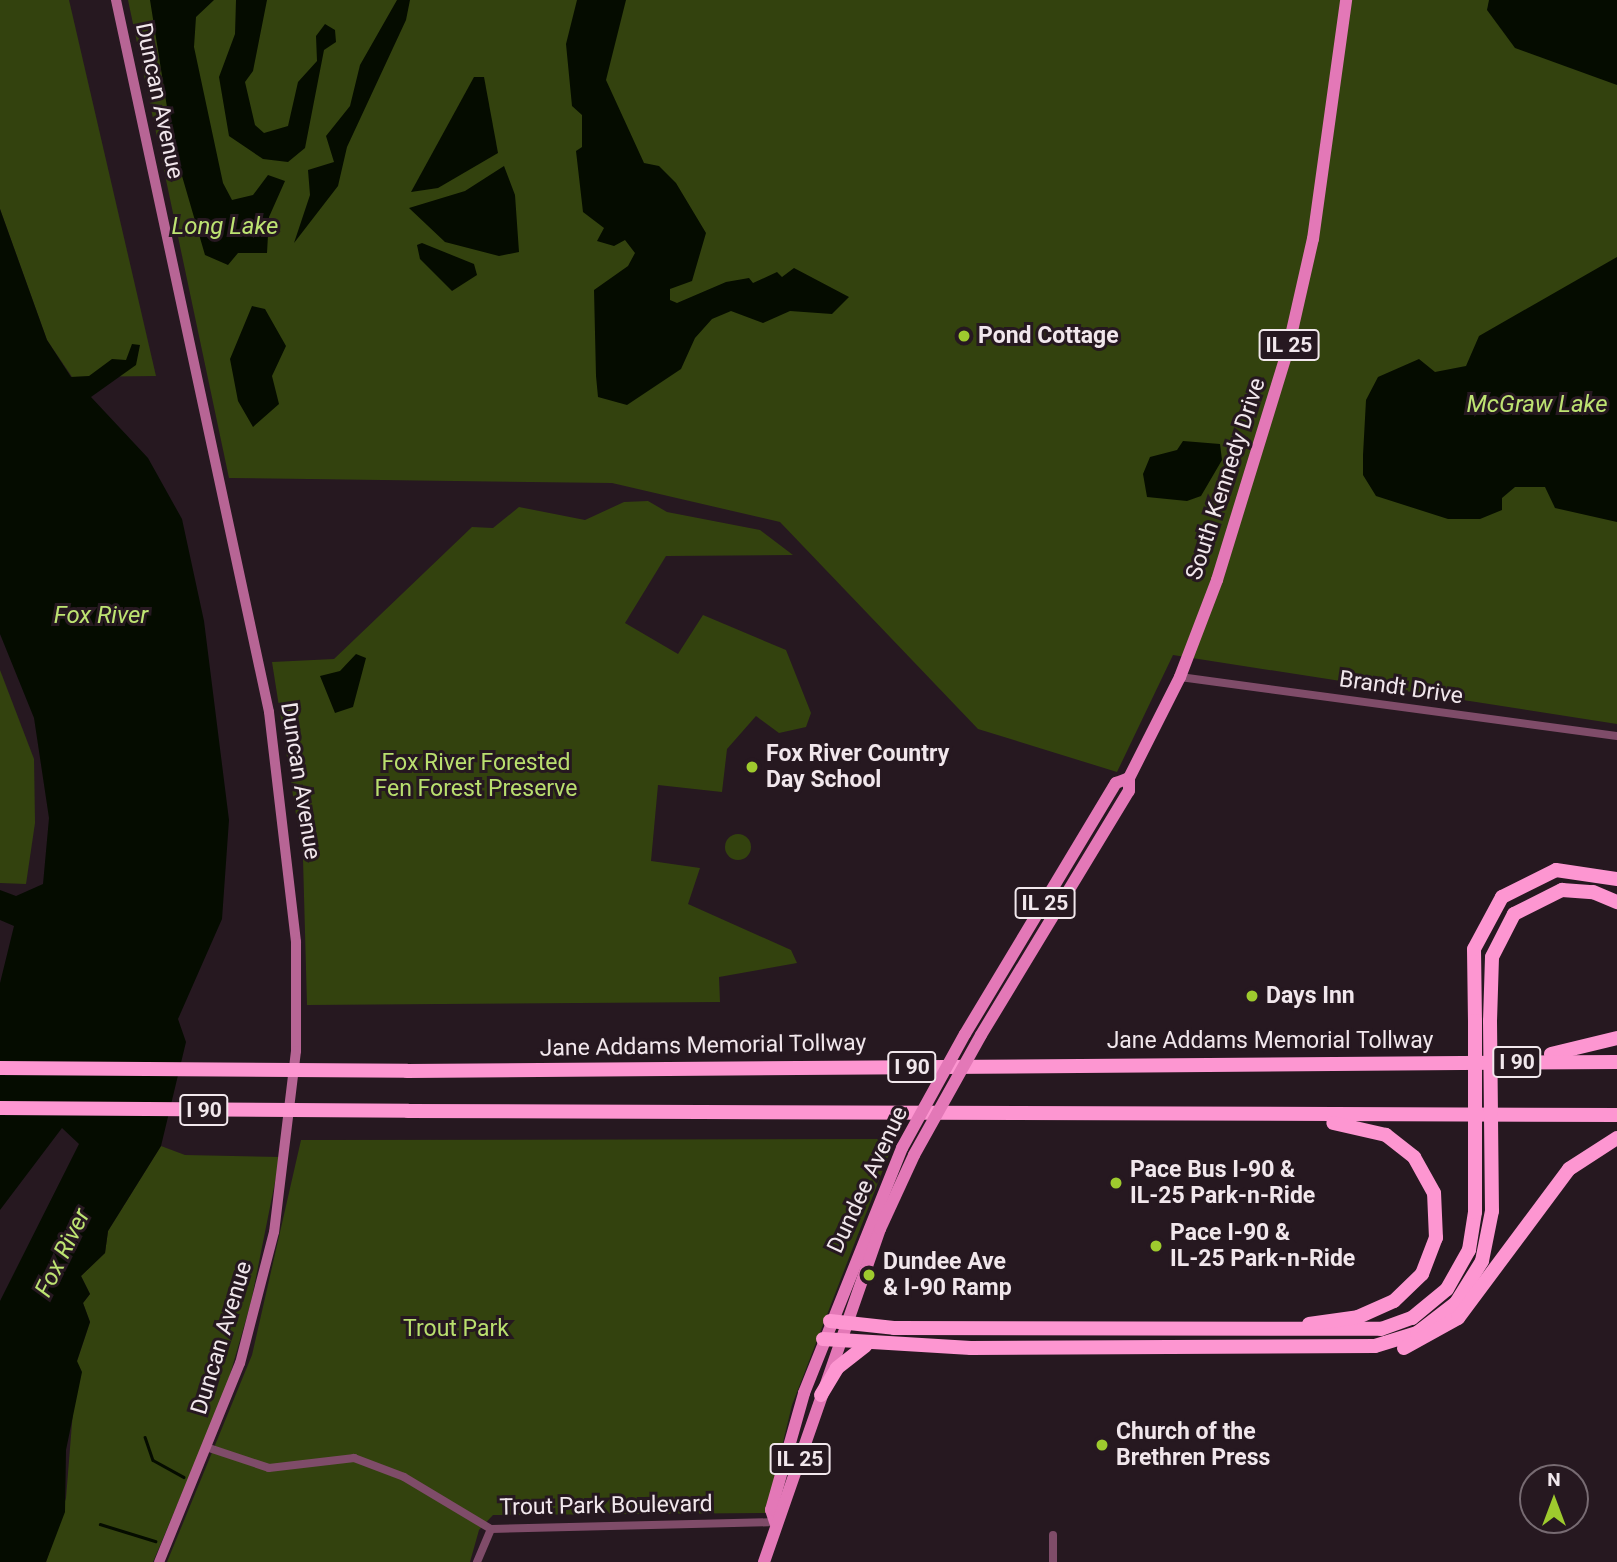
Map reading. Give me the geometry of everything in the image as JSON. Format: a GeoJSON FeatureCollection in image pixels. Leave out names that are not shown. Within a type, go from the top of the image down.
{"type":"FeatureCollection","features":[{"type":"Feature","properties":{"kind":"highway"},"geometry":{"type":"LineString","coordinates":[[823,1339],[865,1346],[1298,1349],[1375,1346],[1430,1325],[1472,1283],[1488,1245],[1492,1211],[1482,1021],[1474,949],[1502,897],[1556,870],[1617,879]]}},
{"type":"Feature","properties":{"kind":"highway"},"geometry":{"type":"LineString","coordinates":[[830,1321],[845,1324],[1175,1331],[1364,1332],[1402,1323],[1431,1305],[1455,1278],[1469,1250],[1475,1212],[1482,1021],[1492,957],[1514,914],[1562,890],[1593,892],[1617,902]]}},
{"type":"Feature","properties":{"kind":"highway"},"geometry":{"type":"LineString","coordinates":[[1417,1062],[1564,1053],[1617,1038]]}},
{"type":"Feature","properties":{"kind":"highway","name":"Jane Addams Memorial Tollway"},"geometry":{"type":"LineString","coordinates":[[0,1068],[407,1071],[1617,1062]]}},
{"type":"Feature","properties":{"kind":"highway","name":"I 90"},"geometry":{"type":"LineString","coordinates":[[0,1108],[1276,1116],[1617,1115]]}},
{"type":"Feature","properties":{"kind":"highway"},"geometry":{"type":"LineString","coordinates":[[1175,1331],[1358,1317],[1404,1294],[1427,1264],[1437,1207],[1407,1149],[1364,1128],[1276,1116]]}},
{"type":"Feature","properties":{"kind":"highway"},"geometry":{"type":"LineString","coordinates":[[1298,1349],[1375,1354],[1448,1327],[1569,1169],[1617,1138]]}},
{"type":"Feature","properties":{"kind":"highway"},"geometry":{"type":"LineString","coordinates":[[821,1395],[837,1367],[865,1346]]}},
{"type":"Feature","properties":{"kind":"main road","name":"South Kennedy Drive"},"geometry":{"type":"LineString","coordinates":[[1180,677],[1250,481],[1287,353],[1313,239],[1346,0]]}},
{"type":"Feature","properties":{"kind":"main road","name":"Dundee Avenue"},"geometry":{"type":"LineString","coordinates":[[764,1562],[775,1522],[845,1324],[914,1155],[981,1035],[1129,791],[1129,778],[1180,677]]}},
{"type":"Feature","properties":{"kind":"main road","name":"Dundee Avenue"},"geometry":{"type":"LineString","coordinates":[[775,1522],[771,1510],[823,1339],[902,1148],[965,1034],[1116,783],[1129,778]]}},
{"type":"Feature","properties":{"kind":"street","name":"Duncan Avenue"},"geometry":{"type":"LineString","coordinates":[[116,0],[269,712],[295,899],[297,1029],[290,1131],[256,1309],[209,1448],[159,1562]]}},
{"type":"Feature","properties":{"kind":"street","name":"Brandt Drive"},"geometry":{"type":"LineString","coordinates":[[1180,677],[1617,736]]}},
{"type":"Feature","properties":{"kind":"street","name":"Trout Park Boulevard"},"geometry":{"type":"LineString","coordinates":[[209,1448],[269,1468],[354,1458],[404,1477],[491,1530],[775,1522]]}},
{"type":"Feature","properties":{"kind":"street"},"geometry":{"type":"LineString","coordinates":[[477,1562],[491,1530]]}},
{"type":"Feature","properties":{"kind":"street"},"geometry":{"type":"LineString","coordinates":[[1053,1535],[1053,1562]]}},
{"type":"Feature","properties":{"kind":"green space"},"geometry":{"type":"Polygon","coordinates":[[[0,0],[69,0],[156,376],[72,377],[47,340],[0,209],[0,0]]]}},
{"type":"Feature","properties":{"kind":"green space"},"geometry":{"type":"Polygon","coordinates":[[[128,0],[1617,0],[1617,724],[1173,655],[1117,772],[978,729],[780,522],[612,483],[229,478],[128,0]]]}},
{"type":"Feature","properties":{"kind":"green space","name":"Fox River Forested Fen Forest Preserve"},"geometry":{"type":"Polygon","coordinates":[[[648,501],[667,512],[760,530],[793,555],[666,556],[625,623],[678,654],[703,615],[786,650],[811,713],[806,727],[779,733],[756,716],[727,749],[722,792],[658,785],[651,861],[700,868],[688,904],[791,950],[797,963],[719,977],[720,1002],[307,1005],[303,859],[272,662],[334,659],[472,527],[493,528],[519,507],[585,520],[624,502],[648,501]]]}},
{"type":"Feature","properties":{"kind":"green space"},"geometry":{"type":"Polygon","coordinates":[[[0,670],[34,759],[35,823],[26,884],[0,883],[0,670]]]}},
{"type":"Feature","properties":{"kind":"green space"},"geometry":{"type":"Polygon","coordinates":[[[738,834],[747,838],[751,847],[747,856],[738,860],[729,856],[725,847],[729,838],[738,834]]]}},
{"type":"Feature","properties":{"kind":"green space","name":"Trout Park"},"geometry":{"type":"Polygon","coordinates":[[[895,1139],[792,1405],[766,1513],[493,1515],[479,1530],[470,1562],[167,1562],[252,1355],[301,1140],[895,1139]]]}},
{"type":"Feature","properties":{"kind":"green space"},"geometry":{"type":"Polygon","coordinates":[[[161,1146],[185,1155],[280,1157],[251,1302],[225,1392],[153,1562],[46,1562],[66,1498],[77,1361],[90,1322],[83,1303],[90,1294],[81,1276],[105,1253],[108,1231],[161,1146]]]}},
{"type":"Feature","properties":{"kind":"water","name":"Long Lake"},"geometry":{"type":"Polygon","coordinates":[[[150,0],[214,0],[196,17],[194,47],[223,183],[232,200],[253,195],[268,175],[285,181],[269,217],[267,253],[238,253],[228,265],[205,255],[173,145],[150,0]]]}},
{"type":"Feature","properties":{"kind":"water"},"geometry":{"type":"Polygon","coordinates":[[[236,0],[267,0],[253,71],[245,82],[255,125],[264,133],[288,126],[298,82],[317,61],[316,36],[325,24],[335,30],[336,42],[324,50],[305,148],[288,162],[263,159],[229,136],[219,77],[235,34],[236,0]]]}},
{"type":"Feature","properties":{"kind":"water"},"geometry":{"type":"Polygon","coordinates":[[[397,0],[410,0],[406,20],[347,147],[338,186],[294,243],[310,195],[308,170],[334,162],[326,136],[350,106],[360,65],[397,0]]]}},
{"type":"Feature","properties":{"kind":"water"},"geometry":{"type":"Polygon","coordinates":[[[577,0],[626,0],[606,80],[644,163],[659,166],[676,183],[706,233],[692,281],[670,289],[670,300],[677,303],[726,282],[749,278],[753,283],[777,272],[782,277],[794,268],[849,297],[832,314],[790,311],[763,323],[731,311],[712,319],[695,338],[681,369],[627,405],[598,397],[594,290],[628,266],[635,253],[625,240],[614,246],[597,241],[604,228],[583,212],[576,151],[582,147],[582,115],[572,106],[566,44],[577,0]]]}},
{"type":"Feature","properties":{"kind":"water"},"geometry":{"type":"Polygon","coordinates":[[[1489,0],[1617,0],[1617,85],[1515,48],[1487,10],[1489,0]]]}},
{"type":"Feature","properties":{"kind":"water"},"geometry":{"type":"Polygon","coordinates":[[[474,77],[484,77],[498,153],[438,188],[411,192],[474,77]]]}},
{"type":"Feature","properties":{"kind":"water"},"geometry":{"type":"Polygon","coordinates":[[[504,166],[515,195],[519,252],[499,256],[445,242],[409,208],[465,191],[504,166]]]}},
{"type":"Feature","properties":{"kind":"water","name":"Fox River"},"geometry":{"type":"Polygon","coordinates":[[[0,209],[47,340],[71,377],[89,376],[112,359],[126,360],[132,344],[140,345],[136,365],[91,397],[148,458],[182,519],[204,621],[229,820],[222,919],[178,1019],[186,1042],[161,1146],[108,1231],[105,1253],[81,1276],[90,1294],[83,1303],[90,1322],[77,1361],[82,1372],[66,1450],[65,1512],[46,1562],[0,1562],[0,1301],[79,1144],[62,1128],[0,1210],[0,983],[14,926],[0,920],[0,890],[16,896],[43,884],[49,818],[34,718],[0,634],[0,209]]]}},
{"type":"Feature","properties":{"kind":"water"},"geometry":{"type":"Polygon","coordinates":[[[422,243],[474,264],[477,275],[452,291],[420,259],[417,245],[422,243]]]}},
{"type":"Feature","properties":{"kind":"water","name":"McGraw Lake"},"geometry":{"type":"Polygon","coordinates":[[[1617,257],[1617,522],[1555,508],[1545,487],[1515,487],[1502,498],[1502,510],[1480,519],[1448,519],[1376,496],[1363,475],[1363,455],[1366,400],[1378,377],[1419,359],[1435,372],[1466,366],[1479,336],[1617,257]]]}},
{"type":"Feature","properties":{"kind":"water"},"geometry":{"type":"Polygon","coordinates":[[[252,306],[265,309],[286,346],[272,376],[279,404],[253,427],[238,401],[230,359],[252,306]]]}},
{"type":"Feature","properties":{"kind":"water"},"geometry":{"type":"Polygon","coordinates":[[[1183,441],[1220,444],[1222,460],[1201,496],[1187,501],[1147,497],[1143,474],[1150,457],[1177,450],[1183,441]]]}},
{"type":"Feature","properties":{"kind":"water"},"geometry":{"type":"Polygon","coordinates":[[[356,654],[366,658],[353,707],[335,713],[320,676],[340,671],[356,654]]]}},
{"type":"Feature","properties":{"kind":"waterway"},"geometry":{"type":"LineString","coordinates":[[145,1437],[153,1460],[184,1477]]}},
{"type":"Feature","properties":{"kind":"waterway"},"geometry":{"type":"LineString","coordinates":[[100,1524],[155,1541]]}},
{"type":"Feature","properties":{"kind":"place","name":"Pond Cottage"},"geometry":{"type":"Point","coordinates":[964,336]}},
{"type":"Feature","properties":{"kind":"place","name":"Fox River Country Day School"},"geometry":{"type":"Point","coordinates":[752,767]}},
{"type":"Feature","properties":{"kind":"place","name":"Days Inn"},"geometry":{"type":"Point","coordinates":[1252,996]}},
{"type":"Feature","properties":{"kind":"place","name":"Pace Bus I-90 & IL-25 Park-n-Ride"},"geometry":{"type":"Point","coordinates":[1116,1183]}},
{"type":"Feature","properties":{"kind":"place","name":"Pace I-90 & IL-25 Park-n-Ride"},"geometry":{"type":"Point","coordinates":[1156,1246]}},
{"type":"Feature","properties":{"kind":"place","name":"Dundee Ave & I-90 Ramp"},"geometry":{"type":"Point","coordinates":[869,1275]}},
{"type":"Feature","properties":{"kind":"place","name":"Church of the Brethren Press"},"geometry":{"type":"Point","coordinates":[1102,1445]}}]}
